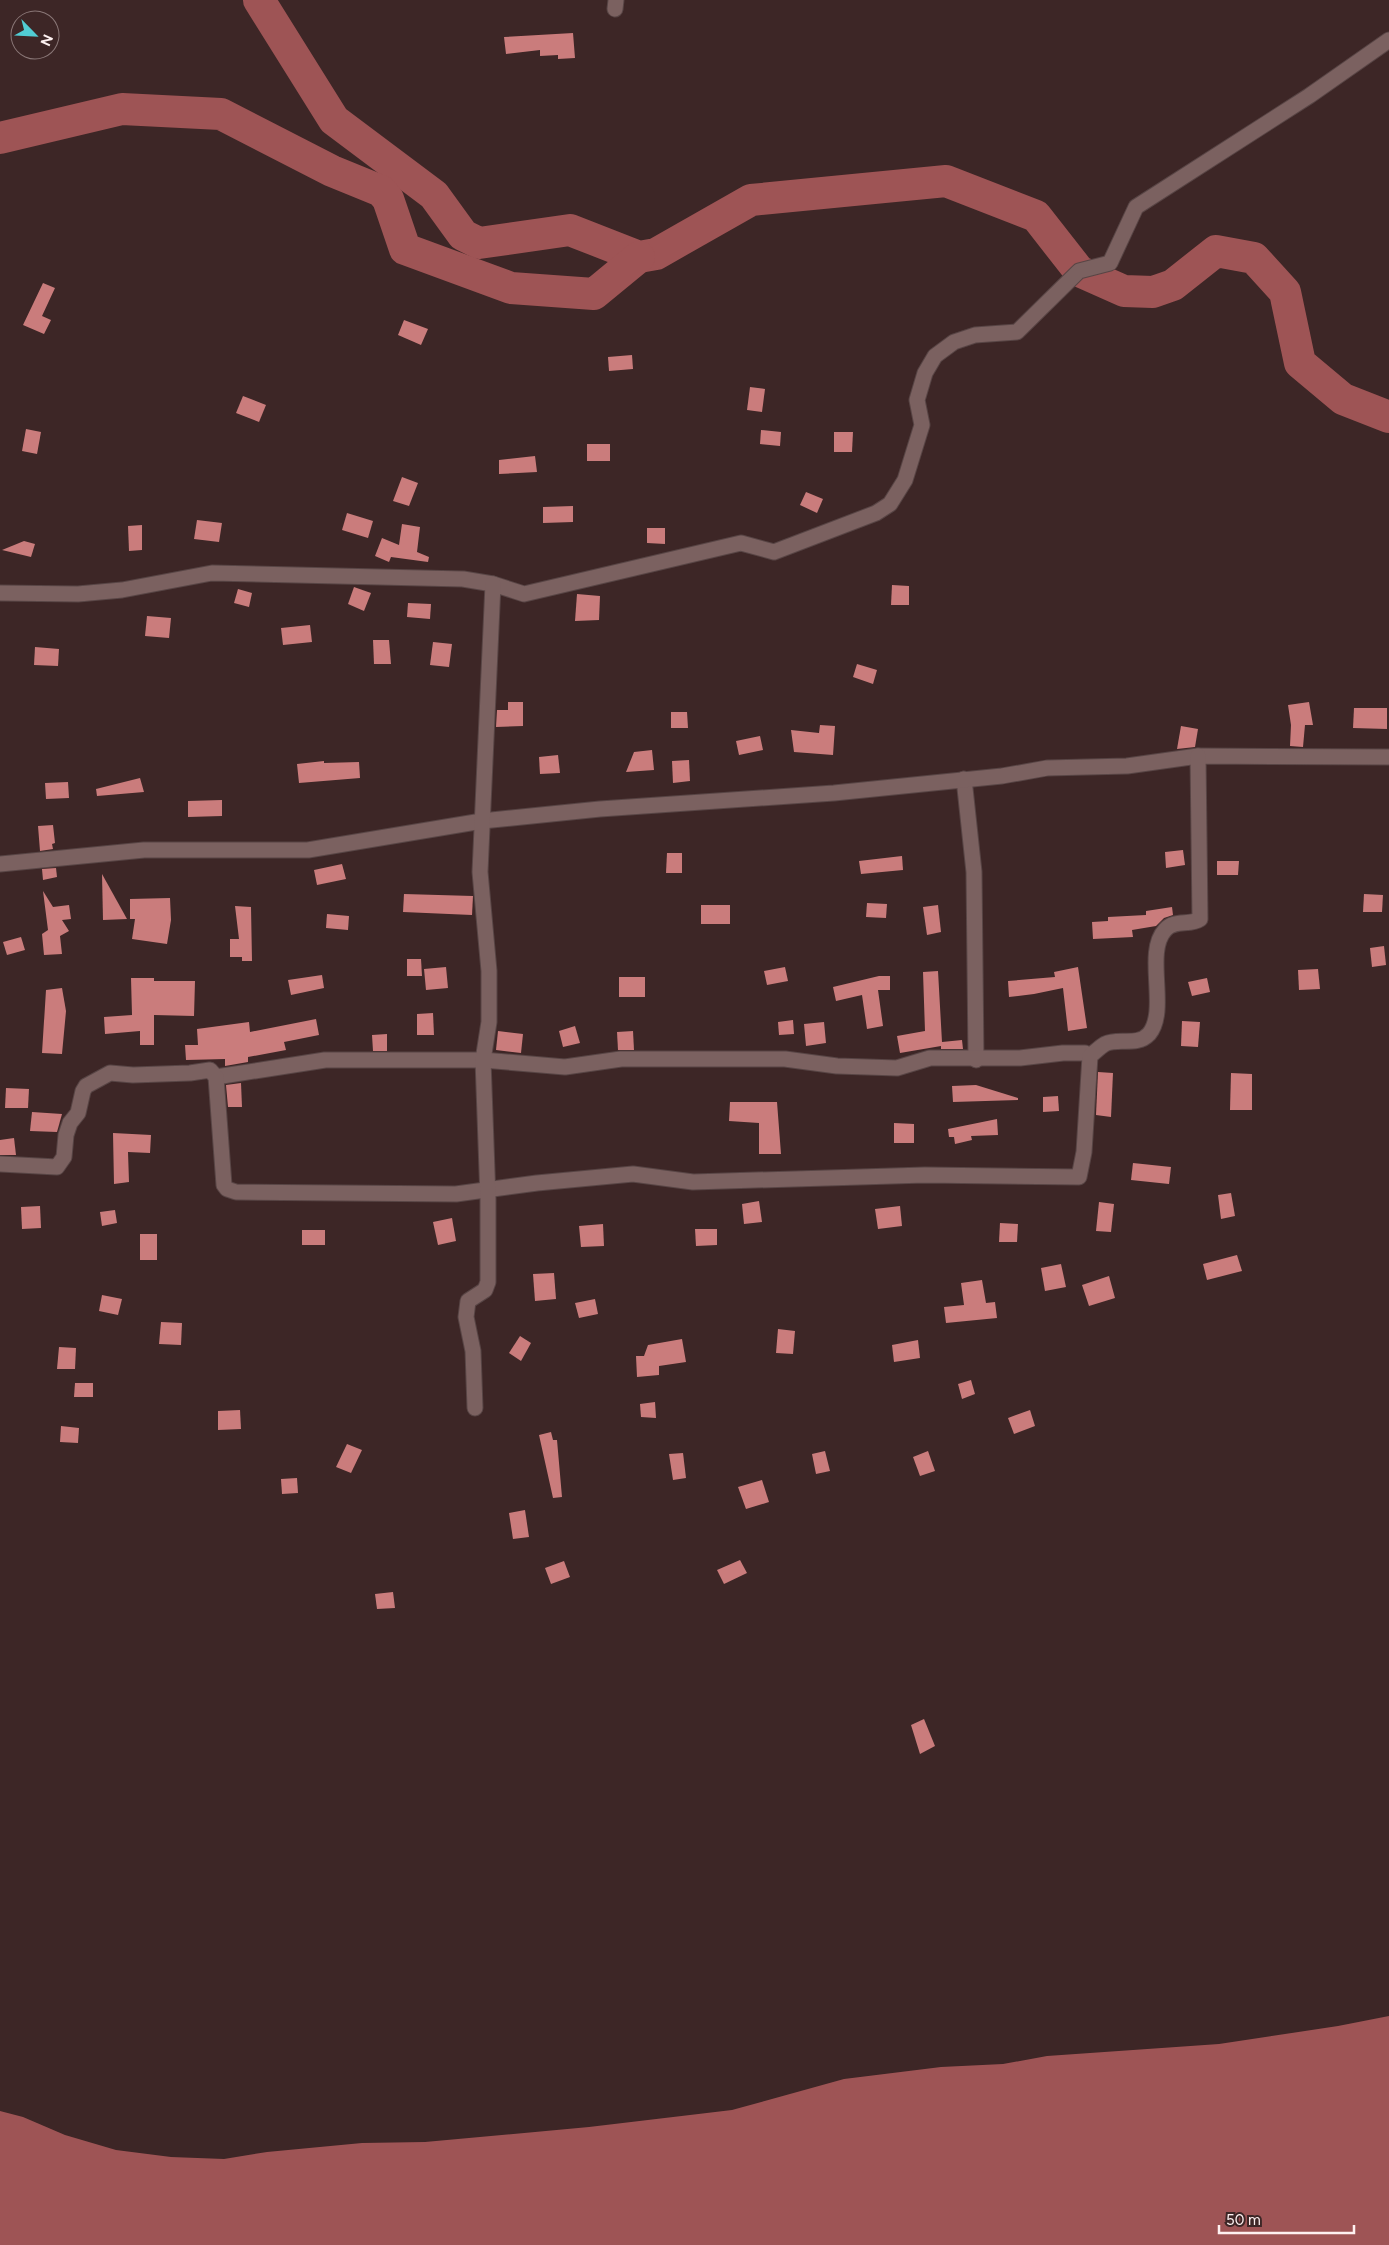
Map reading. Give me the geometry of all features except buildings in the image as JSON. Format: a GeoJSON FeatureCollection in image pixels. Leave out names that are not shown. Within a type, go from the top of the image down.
{"type":"FeatureCollection","features":[{"type":"Feature","properties":{"kind":"street"},"geometry":{"type":"LineString","coordinates":[[0,593],[78,594],[122,590],[212,573],[463,579],[493,584],[524,594],[740,543],[774,552],[876,513],[890,504],[905,480],[922,425],[916,400],[925,373],[935,356],[954,342],[976,334],[1017,332],[1078,271],[1110,263],[1136,207],[1309,96],[1389,40]]}},
{"type":"Feature","properties":{"kind":"street"},"geometry":{"type":"LineString","coordinates":[[475,1408],[472,1351],[466,1317],[468,1301],[485,1290],[488,1282],[483,1060],[489,1022],[489,971],[480,872],[493,584]]}},
{"type":"Feature","properties":{"kind":"street"},"geometry":{"type":"LineString","coordinates":[[0,864],[144,850],[308,850],[482,821],[600,808],[834,793],[1002,776],[1046,768],[1127,766],[1198,756],[1389,757]]}},
{"type":"Feature","properties":{"kind":"street"},"geometry":{"type":"LineString","coordinates":[[0,1164],[57,1166],[64,1157],[66,1135],[70,1123],[78,1113],[83,1091],[86,1086],[110,1073],[142,1075],[190,1073],[210,1070],[216,1078],[221,1166],[226,1189],[236,1192],[456,1194],[633,1174],[693,1182],[925,1175],[1079,1177],[1084,1143],[1090,1056],[1106,1043],[1136,1041],[1146,1037],[1154,1023],[1157,1009],[1155,968],[1162,934],[1170,925],[1194,922],[1200,919],[1198,756]]}},
{"type":"Feature","properties":{"kind":"street"},"geometry":{"type":"LineString","coordinates":[[964,779],[974,872],[976,1060]]}},
{"type":"Feature","properties":{"kind":"street"},"geometry":{"type":"LineString","coordinates":[[216,1078],[324,1060],[483,1060],[565,1067],[621,1059],[785,1059],[837,1066],[897,1068],[930,1058],[976,1060],[1020,1058],[1063,1053],[1085,1053],[1090,1056]]}},
{"type":"Feature","properties":{"kind":"shaded area"},"geometry":{"type":"Polygon","coordinates":[[[1389,2016],[1389,2245],[0,2245],[0,2111],[23,2117],[65,2135],[116,2150],[171,2157],[224,2159],[267,2152],[362,2143],[425,2142],[589,2127],[732,2110],[844,2079],[941,2067],[1003,2064],[1047,2056],[1219,2044],[1338,2026],[1389,2016]]]}},
{"type":"Feature","properties":{"kind":"waterway"},"geometry":{"type":"LineString","coordinates":[[259,0],[334,120],[434,195],[463,235],[479,243],[570,230],[639,257],[656,254],[751,200],[946,181],[1036,216],[1079,271],[1124,291],[1153,292],[1173,285],[1216,251],[1254,258],[1285,292],[1300,363],[1343,399],[1389,417]]}},
{"type":"Feature","properties":{"kind":"waterway"},"geometry":{"type":"LineString","coordinates":[[0,138],[122,109],[221,114],[332,171],[381,191],[388,199],[405,249],[511,288],[594,294],[639,257]]}}]}
